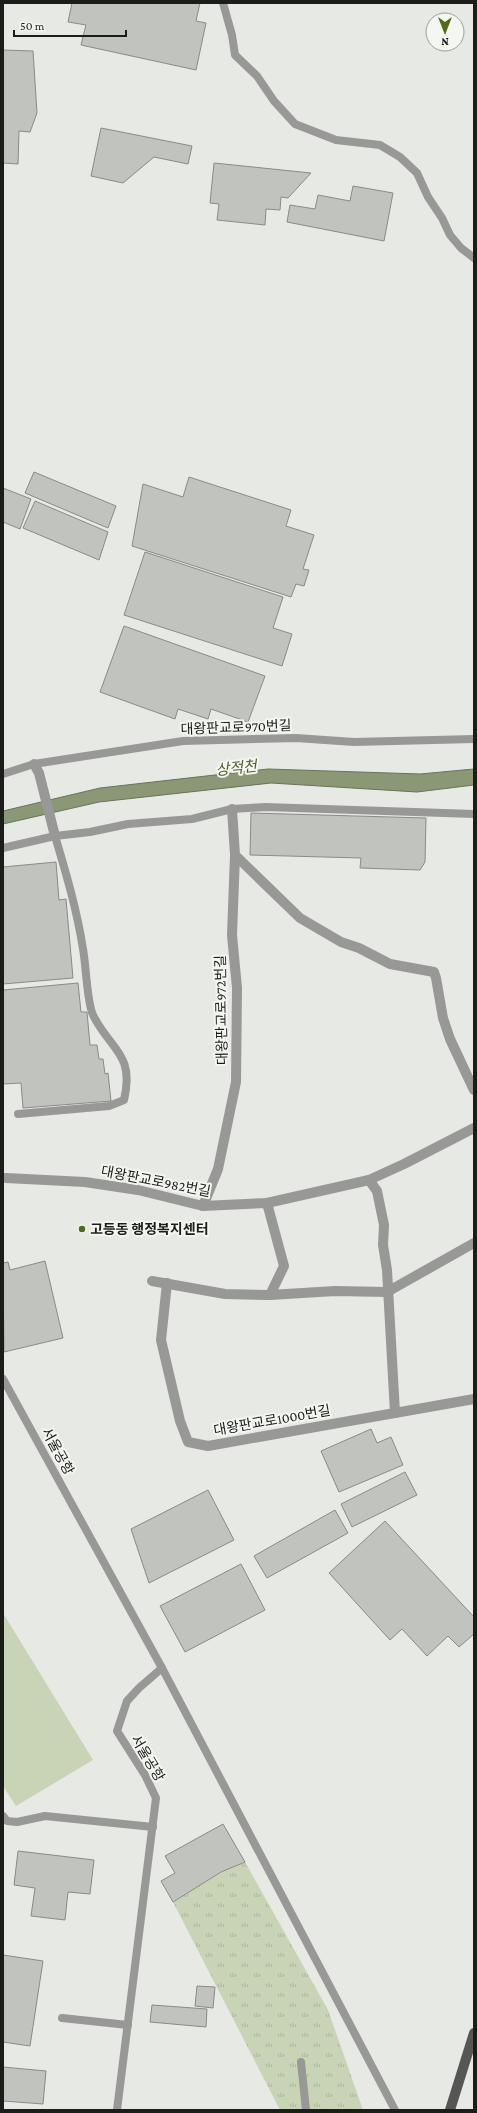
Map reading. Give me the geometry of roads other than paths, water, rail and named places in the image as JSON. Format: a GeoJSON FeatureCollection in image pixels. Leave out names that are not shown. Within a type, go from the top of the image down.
{"type":"FeatureCollection","features":[{"type":"Feature","properties":{"kind":"main road"},"geometry":{"type":"LineString","coordinates":[[450,2110],[474,2033]]}},
{"type":"Feature","properties":{"kind":"street"},"geometry":{"type":"LineString","coordinates":[[37,768],[54,832]]}},
{"type":"Feature","properties":{"kind":"street","name":"대왕판교로972번길"},"geometry":{"type":"LineString","coordinates":[[203,1206],[218,1169],[236,1082],[237,988],[232,935],[235,855],[232,809]]}},
{"type":"Feature","properties":{"kind":"street"},"geometry":{"type":"LineString","coordinates":[[235,855],[300,918],[340,942],[376,956],[390,964],[434,972],[443,1018],[450,1039],[474,1090]]}},
{"type":"Feature","properties":{"kind":"street","name":"대왕판교로982번길"},"geometry":{"type":"LineString","coordinates":[[6,1178],[85,1182],[138,1190],[203,1206],[267,1203],[369,1180],[474,1128]]}},
{"type":"Feature","properties":{"kind":"street"},"geometry":{"type":"LineString","coordinates":[[369,1180],[377,1191],[384,1225],[387,1292],[396,1413]]}},
{"type":"Feature","properties":{"kind":"street"},"geometry":{"type":"LineString","coordinates":[[267,1203],[284,1266],[270,1295]]}},
{"type":"Feature","properties":{"kind":"street"},"geometry":{"type":"LineString","coordinates":[[152,1281],[225,1294],[270,1295],[335,1291],[387,1292],[474,1243]]}},
{"type":"Feature","properties":{"kind":"street","name":"대왕판교로1000번길"},"geometry":{"type":"LineString","coordinates":[[167,1283],[161,1340],[180,1421],[188,1442],[208,1446],[474,1399]]}},
{"type":"Feature","properties":{"kind":"lane"},"geometry":{"type":"LineString","coordinates":[[223,3],[232,35],[235,55],[257,76],[274,102],[296,124],[336,140],[380,145],[400,157],[417,173],[428,197],[442,218],[450,235],[461,248],[474,258]]}},
{"type":"Feature","properties":{"kind":"lane","name":"대왕판교로970번길"},"geometry":{"type":"LineString","coordinates":[[3,774],[183,741],[296,738],[354,742],[474,739]]}},
{"type":"Feature","properties":{"kind":"lane"},"geometry":{"type":"LineString","coordinates":[[3,848],[54,832],[90,832],[128,824],[192,818],[232,809],[265,807],[474,814]]}},
{"type":"Feature","properties":{"kind":"lane"},"geometry":{"type":"LineString","coordinates":[[18,1114],[109,1106],[124,1100],[128,1083],[122,1056],[93,1014],[83,948],[65,868],[54,832]]}},
{"type":"Feature","properties":{"kind":"lane","name":"서울공항"},"geometry":{"type":"LineString","coordinates":[[3,1379],[162,1668],[138,1688],[128,1701],[117,1731],[145,1775],[156,1798],[117,2110]]}},
{"type":"Feature","properties":{"kind":"lane"},"geometry":{"type":"LineString","coordinates":[[162,1668],[395,2110]]}},
{"type":"Feature","properties":{"kind":"lane"},"geometry":{"type":"LineString","coordinates":[[3,1816],[7,1821],[17,1822],[45,1816],[153,1828]]}},
{"type":"Feature","properties":{"kind":"lane"},"geometry":{"type":"LineString","coordinates":[[62,2018],[128,2024]]}},
{"type":"Feature","properties":{"kind":"lane"},"geometry":{"type":"LineString","coordinates":[[301,2062],[306,2110]]}},
{"type":"Feature","properties":{"kind":"place","name":"고등동 행정복지센터"},"geometry":{"type":"Point","coordinates":[82,1229]}},
{"type":"Feature","properties":{"kind":"water label","name":"상적천"},"geometry":{"type":"Point","coordinates":[236,768]}}]}
